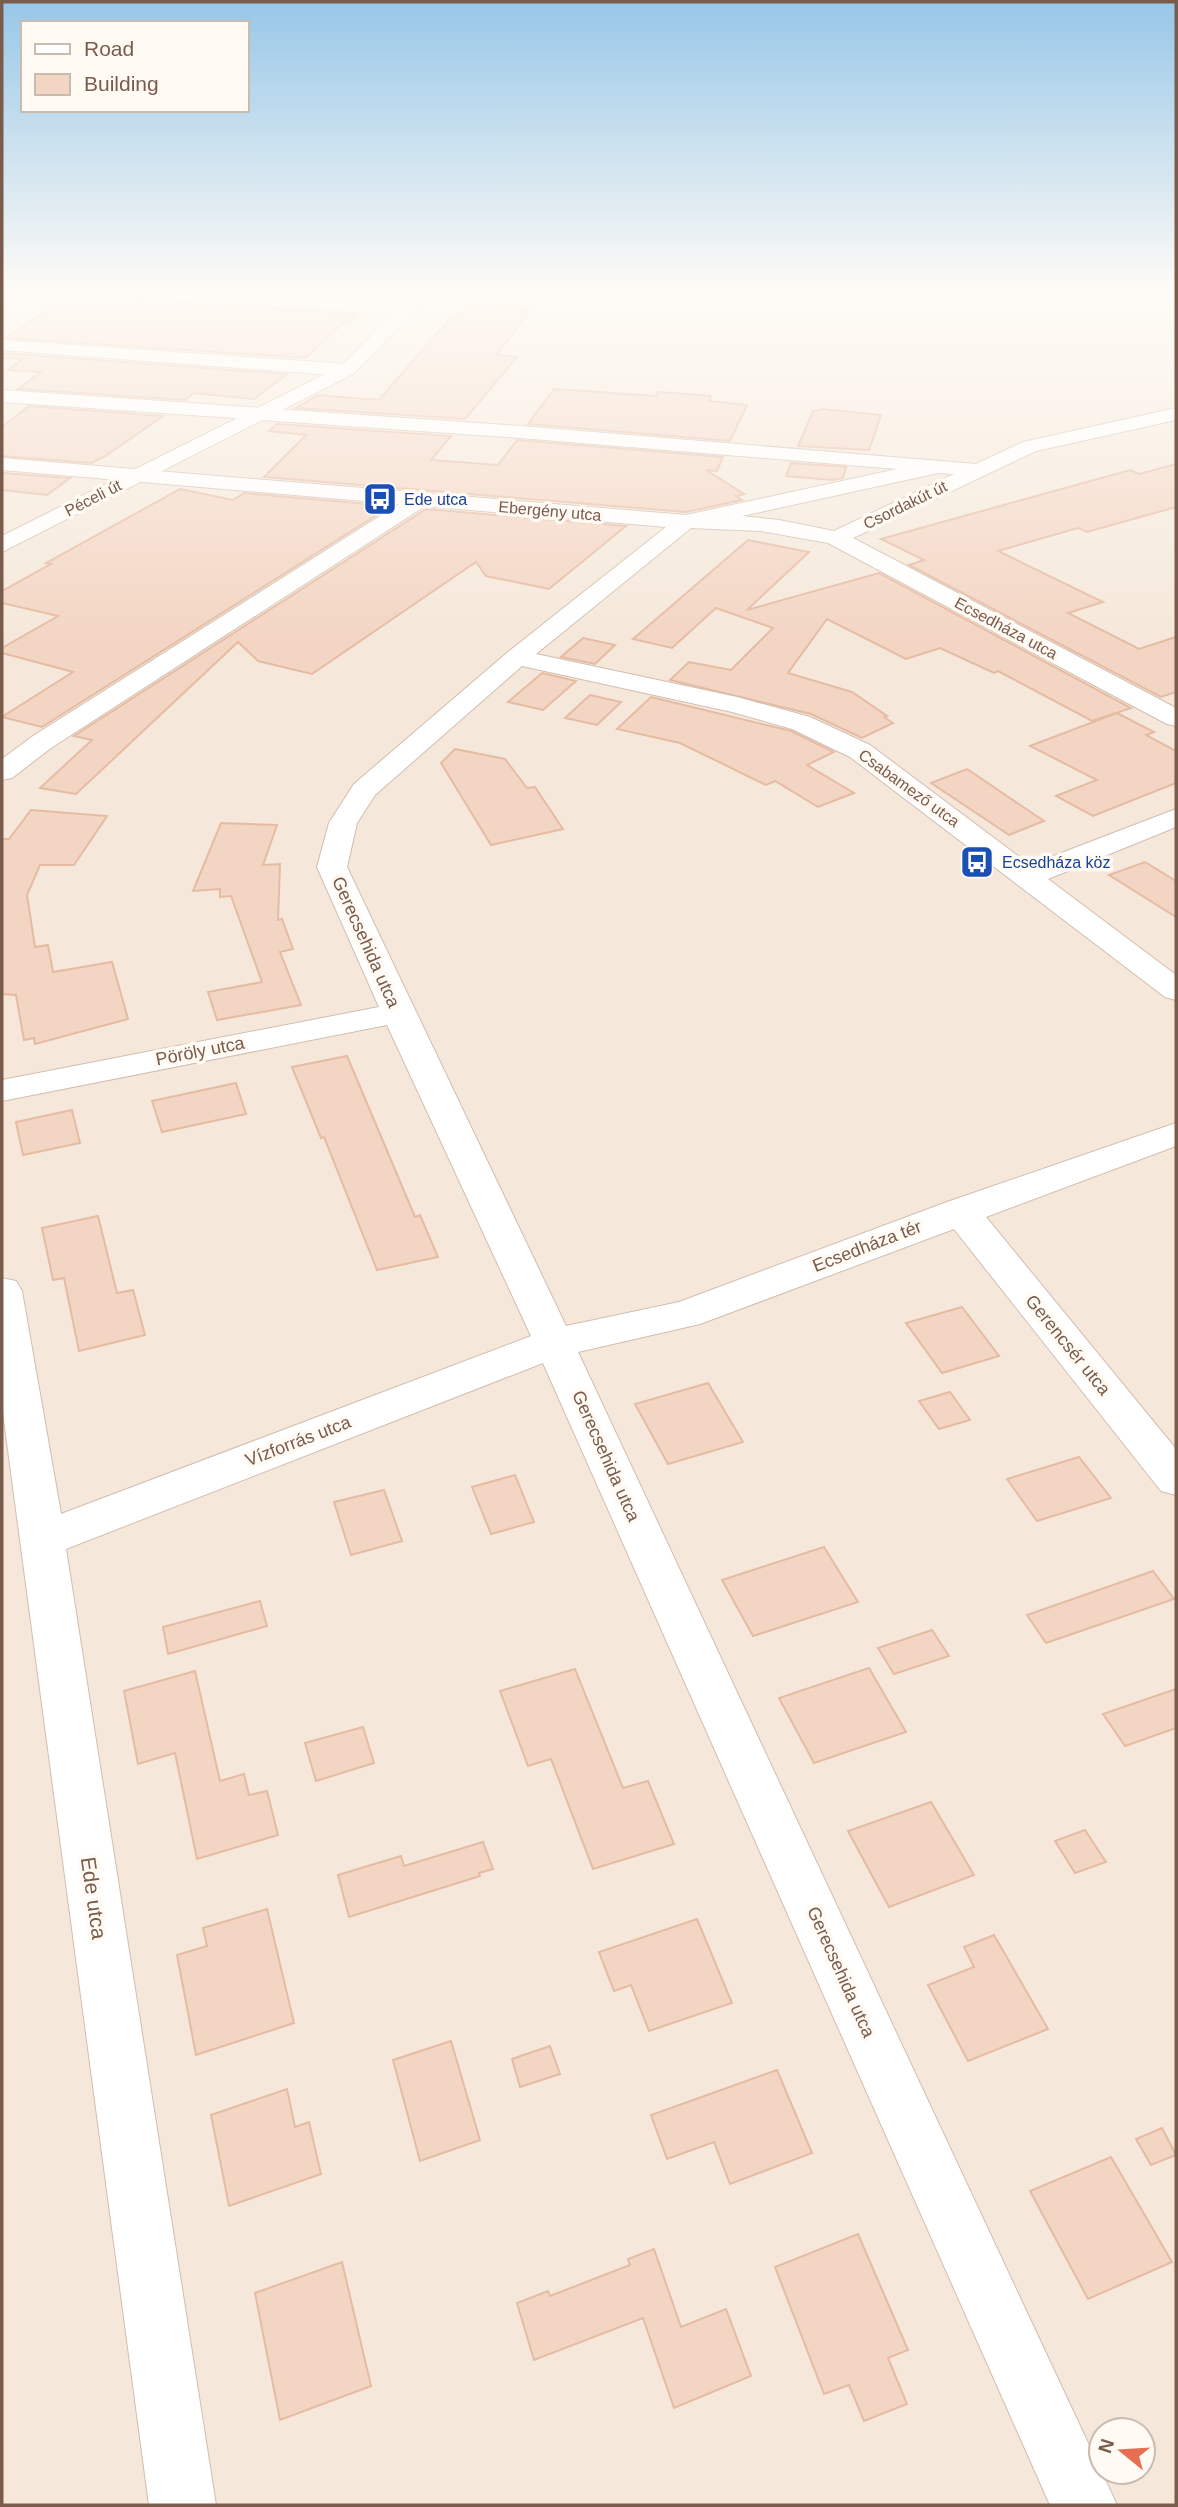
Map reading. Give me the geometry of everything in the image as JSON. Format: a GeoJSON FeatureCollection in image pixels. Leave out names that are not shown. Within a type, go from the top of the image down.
{"type":"FeatureCollection","features":[{"type":"Feature","properties":{"kind":"street"},"geometry":{"type":"LineString","coordinates":[[163,408],[521,432],[977,470]]}},
{"type":"Feature","properties":{"kind":"street","name":"Péceli út"},"geometry":{"type":"LineString","coordinates":[[2,545],[271,408]]}},
{"type":"Feature","properties":{"kind":"street","name":"Csordakút út"},"geometry":{"type":"LineString","coordinates":[[836,538],[1030,446],[1176,414]]}},
{"type":"Feature","properties":{"kind":"street","name":"Ebergény utca"},"geometry":{"type":"LineString","coordinates":[[2,464],[686,522],[735,521],[792,526],[836,538]]}},
{"type":"Feature","properties":{"kind":"street"},"geometry":{"type":"LineString","coordinates":[[686,522],[937,467]]}},
{"type":"Feature","properties":{"kind":"street"},"geometry":{"type":"LineString","coordinates":[[2,772],[42,742],[420,500]]}},
{"type":"Feature","properties":{"kind":"street","name":"Gerecsehida utca"},"geometry":{"type":"LineString","coordinates":[[686,522],[517,657],[364,790],[343,823],[332,867],[554,1343],[1084,2505]]}},
{"type":"Feature","properties":{"kind":"street","name":"Ecsedháza utca"},"geometry":{"type":"LineString","coordinates":[[836,538],[1176,718]]}},
{"type":"Feature","properties":{"kind":"street","name":"Csabamező utca"},"geometry":{"type":"LineString","coordinates":[[517,657],[737,705],[801,723],[860,751],[1029,876],[1176,990]]}},
{"type":"Feature","properties":{"kind":"street"},"geometry":{"type":"LineString","coordinates":[[1029,876],[1176,817]]}},
{"type":"Feature","properties":{"kind":"street","name":"Pöröly utca"},"geometry":{"type":"LineString","coordinates":[[2,1090],[398,1013]]}},
{"type":"Feature","properties":{"kind":"street","name":"Ecsedháza tér"},"geometry":{"type":"LineString","coordinates":[[554,1343],[686,1314],[960,1211],[1176,1134]]}},
{"type":"Feature","properties":{"kind":"street","name":"Gerencsér utca"},"geometry":{"type":"LineString","coordinates":[[960,1211],[1176,1479]]}},
{"type":"Feature","properties":{"kind":"street","name":"Ede utca"},"geometry":{"type":"LineString","coordinates":[[2,1291],[13,1415],[42,1540],[182,2505]]}},
{"type":"Feature","properties":{"kind":"street","name":"Vízforrás utca"},"geometry":{"type":"LineString","coordinates":[[42,1540],[554,1343]]}},
{"type":"Feature","properties":{"kind":"shaded area"},"geometry":{"type":"Polygon","coordinates":[[[2,408],[1176,408],[1176,2505],[2,2505],[2,408]]]}},
{"type":"Feature","properties":{"kind":"building"},"geometry":{"type":"Polygon","coordinates":[[[26,408],[163,416],[91,463],[2,456],[2,427],[26,408]]]}},
{"type":"Feature","properties":{"kind":"building"},"geometry":{"type":"Polygon","coordinates":[[[296,408],[474,408],[465,419],[296,408]]]}},
{"type":"Feature","properties":{"kind":"building"},"geometry":{"type":"Polygon","coordinates":[[[540,408],[746,408],[730,441],[528,424],[540,408]]]}},
{"type":"Feature","properties":{"kind":"building"},"geometry":{"type":"Polygon","coordinates":[[[822,409],[881,415],[869,450],[798,446],[813,411],[822,409]]]}},
{"type":"Feature","properties":{"kind":"building"},"geometry":{"type":"Polygon","coordinates":[[[277,424],[451,436],[431,460],[498,465],[517,440],[723,457],[717,471],[706,470],[744,494],[736,496],[742,500],[686,512],[264,477],[306,435],[269,431],[277,424]]]}},
{"type":"Feature","properties":{"kind":"building"},"geometry":{"type":"Polygon","coordinates":[[[791,463],[846,467],[843,478],[833,480],[786,476],[791,463]]]}},
{"type":"Feature","properties":{"kind":"building"},"geometry":{"type":"Polygon","coordinates":[[[1176,464],[1176,507],[1087,532],[1078,528],[998,551],[1103,602],[1068,613],[1139,649],[1176,637],[1176,692],[1161,697],[909,565],[924,560],[881,539],[1130,470],[1139,474],[1176,464]]]}},
{"type":"Feature","properties":{"kind":"building"},"geometry":{"type":"Polygon","coordinates":[[[2,473],[70,478],[47,495],[2,490],[2,473]]]}},
{"type":"Feature","properties":{"kind":"building"},"geometry":{"type":"Polygon","coordinates":[[[180,489],[233,500],[244,493],[391,506],[42,727],[2,717],[73,672],[2,653],[2,648],[58,616],[2,603],[2,591],[51,564],[46,563],[180,489]]]}},
{"type":"Feature","properties":{"kind":"building"},"geometry":{"type":"Polygon","coordinates":[[[426,509],[626,526],[549,589],[486,576],[476,562],[312,674],[258,661],[238,642],[76,794],[40,788],[92,740],[74,736],[426,509]]]}},
{"type":"Feature","properties":{"kind":"building"},"geometry":{"type":"Polygon","coordinates":[[[748,540],[809,552],[747,610],[879,573],[1131,708],[1092,721],[998,671],[994,673],[940,648],[906,659],[827,619],[788,673],[852,692],[893,723],[862,738],[811,714],[670,680],[689,662],[731,670],[773,628],[716,608],[672,648],[633,639],[748,540]]]}},
{"type":"Feature","properties":{"kind":"building"},"geometry":{"type":"Polygon","coordinates":[[[583,638],[615,645],[595,664],[561,657],[583,638]]]}},
{"type":"Feature","properties":{"kind":"building"},"geometry":{"type":"Polygon","coordinates":[[[542,673],[576,681],[543,710],[508,702],[542,673]]]}},
{"type":"Feature","properties":{"kind":"building"},"geometry":{"type":"Polygon","coordinates":[[[590,695],[621,702],[597,725],[565,718],[590,695]]]}},
{"type":"Feature","properties":{"kind":"building"},"geometry":{"type":"Polygon","coordinates":[[[651,697],[791,731],[834,752],[807,765],[854,793],[818,807],[775,781],[766,785],[680,743],[617,729],[651,697]]]}},
{"type":"Feature","properties":{"kind":"building"},"geometry":{"type":"Polygon","coordinates":[[[1117,713],[1154,732],[1146,735],[1176,751],[1176,783],[1093,816],[1056,796],[1097,780],[1030,746],[1117,713]]]}},
{"type":"Feature","properties":{"kind":"building"},"geometry":{"type":"Polygon","coordinates":[[[455,749],[505,759],[527,788],[535,787],[563,829],[491,845],[441,763],[455,749]]]}},
{"type":"Feature","properties":{"kind":"building"},"geometry":{"type":"Polygon","coordinates":[[[967,769],[1044,821],[1009,835],[931,783],[967,769]]]}},
{"type":"Feature","properties":{"kind":"building"},"geometry":{"type":"Polygon","coordinates":[[[31,810],[107,816],[74,865],[40,865],[27,895],[35,947],[48,945],[53,972],[112,962],[128,1019],[35,1044],[34,1038],[24,1040],[16,995],[2,994],[2,839],[9,839],[31,810]]]}},
{"type":"Feature","properties":{"kind":"building"},"geometry":{"type":"Polygon","coordinates":[[[221,823],[277,825],[263,865],[280,864],[278,920],[282,919],[293,949],[280,952],[301,1005],[217,1020],[208,992],[262,982],[231,896],[220,897],[220,889],[193,891],[221,823]]]}},
{"type":"Feature","properties":{"kind":"building"},"geometry":{"type":"Polygon","coordinates":[[[1145,862],[1176,881],[1176,917],[1109,875],[1145,862]]]}},
{"type":"Feature","properties":{"kind":"building"},"geometry":{"type":"Polygon","coordinates":[[[347,1056],[415,1217],[420,1215],[438,1257],[377,1270],[324,1137],[321,1138],[292,1067],[347,1056]]]}},
{"type":"Feature","properties":{"kind":"building"},"geometry":{"type":"Polygon","coordinates":[[[236,1083],[246,1114],[162,1132],[152,1101],[236,1083]]]}},
{"type":"Feature","properties":{"kind":"building"},"geometry":{"type":"Polygon","coordinates":[[[72,1110],[80,1143],[23,1155],[16,1122],[72,1110]]]}},
{"type":"Feature","properties":{"kind":"building"},"geometry":{"type":"Polygon","coordinates":[[[98,1216],[117,1293],[133,1290],[145,1335],[79,1351],[64,1278],[53,1280],[42,1228],[98,1216]]]}},
{"type":"Feature","properties":{"kind":"building"},"geometry":{"type":"Polygon","coordinates":[[[962,1307],[999,1356],[942,1373],[906,1323],[962,1307]]]}},
{"type":"Feature","properties":{"kind":"building"},"geometry":{"type":"Polygon","coordinates":[[[708,1383],[743,1442],[668,1464],[635,1404],[708,1383]]]}},
{"type":"Feature","properties":{"kind":"building"},"geometry":{"type":"Polygon","coordinates":[[[950,1392],[970,1420],[939,1429],[919,1401],[950,1392]]]}},
{"type":"Feature","properties":{"kind":"building"},"geometry":{"type":"Polygon","coordinates":[[[1079,1457],[1111,1498],[1037,1521],[1007,1479],[1079,1457]]]}},
{"type":"Feature","properties":{"kind":"building"},"geometry":{"type":"Polygon","coordinates":[[[515,1475],[534,1522],[491,1534],[472,1487],[515,1475]]]}},
{"type":"Feature","properties":{"kind":"building"},"geometry":{"type":"Polygon","coordinates":[[[384,1490],[402,1541],[351,1555],[334,1502],[384,1490]]]}},
{"type":"Feature","properties":{"kind":"building"},"geometry":{"type":"Polygon","coordinates":[[[824,1547],[858,1602],[753,1636],[722,1580],[824,1547]]]}},
{"type":"Feature","properties":{"kind":"building"},"geometry":{"type":"Polygon","coordinates":[[[1153,1571],[1174,1599],[1046,1643],[1027,1615],[1153,1571]]]}},
{"type":"Feature","properties":{"kind":"building"},"geometry":{"type":"Polygon","coordinates":[[[260,1601],[267,1626],[168,1654],[163,1627],[260,1601]]]}},
{"type":"Feature","properties":{"kind":"building"},"geometry":{"type":"Polygon","coordinates":[[[932,1630],[949,1656],[894,1674],[878,1648],[932,1630]]]}},
{"type":"Feature","properties":{"kind":"building"},"geometry":{"type":"Polygon","coordinates":[[[869,1668],[906,1732],[814,1763],[779,1698],[869,1668]]]}},
{"type":"Feature","properties":{"kind":"building"},"geometry":{"type":"Polygon","coordinates":[[[575,1669],[623,1788],[648,1781],[674,1844],[593,1869],[551,1759],[528,1766],[500,1691],[575,1669]]]}},
{"type":"Feature","properties":{"kind":"building"},"geometry":{"type":"Polygon","coordinates":[[[195,1671],[220,1781],[244,1774],[249,1795],[267,1791],[278,1835],[197,1859],[175,1753],[138,1764],[124,1691],[195,1671]]]}},
{"type":"Feature","properties":{"kind":"building"},"geometry":{"type":"Polygon","coordinates":[[[1176,1689],[1176,1728],[1125,1746],[1103,1714],[1176,1689]]]}},
{"type":"Feature","properties":{"kind":"building"},"geometry":{"type":"Polygon","coordinates":[[[363,1727],[374,1763],[316,1781],[305,1743],[363,1727]]]}},
{"type":"Feature","properties":{"kind":"building"},"geometry":{"type":"Polygon","coordinates":[[[931,1802],[974,1875],[889,1907],[848,1831],[931,1802]]]}},
{"type":"Feature","properties":{"kind":"building"},"geometry":{"type":"Polygon","coordinates":[[[1085,1830],[1106,1862],[1075,1873],[1055,1841],[1085,1830]]]}},
{"type":"Feature","properties":{"kind":"building"},"geometry":{"type":"Polygon","coordinates":[[[483,1842],[493,1869],[479,1873],[480,1876],[349,1917],[338,1875],[401,1856],[404,1866],[483,1842]]]}},
{"type":"Feature","properties":{"kind":"building"},"geometry":{"type":"Polygon","coordinates":[[[267,1909],[294,2023],[196,2055],[177,1955],[207,1946],[203,1928],[267,1909]]]}},
{"type":"Feature","properties":{"kind":"building"},"geometry":{"type":"Polygon","coordinates":[[[697,1919],[732,2003],[649,2031],[631,1985],[614,1991],[599,1952],[697,1919]]]}},
{"type":"Feature","properties":{"kind":"building"},"geometry":{"type":"Polygon","coordinates":[[[994,1935],[1048,2029],[968,2061],[928,1985],[974,1967],[964,1947],[994,1935]]]}},
{"type":"Feature","properties":{"kind":"building"},"geometry":{"type":"Polygon","coordinates":[[[451,2041],[480,2140],[420,2161],[393,2060],[451,2041]]]}},
{"type":"Feature","properties":{"kind":"building"},"geometry":{"type":"Polygon","coordinates":[[[550,2046],[560,2074],[520,2087],[512,2059],[550,2046]]]}},
{"type":"Feature","properties":{"kind":"building"},"geometry":{"type":"Polygon","coordinates":[[[777,2070],[812,2153],[730,2184],[714,2142],[667,2159],[651,2115],[777,2070]]]}},
{"type":"Feature","properties":{"kind":"building"},"geometry":{"type":"Polygon","coordinates":[[[287,2089],[295,2127],[309,2122],[321,2174],[229,2206],[211,2115],[287,2089]]]}},
{"type":"Feature","properties":{"kind":"building"},"geometry":{"type":"Polygon","coordinates":[[[1162,2128],[1176,2155],[1151,2165],[1136,2139],[1162,2128]]]}},
{"type":"Feature","properties":{"kind":"building"},"geometry":{"type":"Polygon","coordinates":[[[1111,2157],[1172,2262],[1088,2299],[1030,2191],[1111,2157]]]}},
{"type":"Feature","properties":{"kind":"building"},"geometry":{"type":"Polygon","coordinates":[[[858,2234],[908,2350],[888,2358],[907,2404],[864,2421],[849,2385],[824,2394],[775,2267],[858,2234]]]}},
{"type":"Feature","properties":{"kind":"building"},"geometry":{"type":"Polygon","coordinates":[[[654,2249],[681,2327],[726,2309],[751,2376],[674,2408],[643,2318],[534,2360],[517,2303],[548,2291],[550,2296],[630,2265],[628,2259],[654,2249]]]}},
{"type":"Feature","properties":{"kind":"building"},"geometry":{"type":"Polygon","coordinates":[[[342,2262],[371,2386],[280,2420],[255,2293],[342,2262]]]}},
{"type":"Feature","properties":{"kind":"place","name":"Ede utca"},"geometry":{"type":"Point","coordinates":[380,499]}},
{"type":"Feature","properties":{"kind":"place","name":"Ecsedháza köz"},"geometry":{"type":"Point","coordinates":[977,862]}}]}
